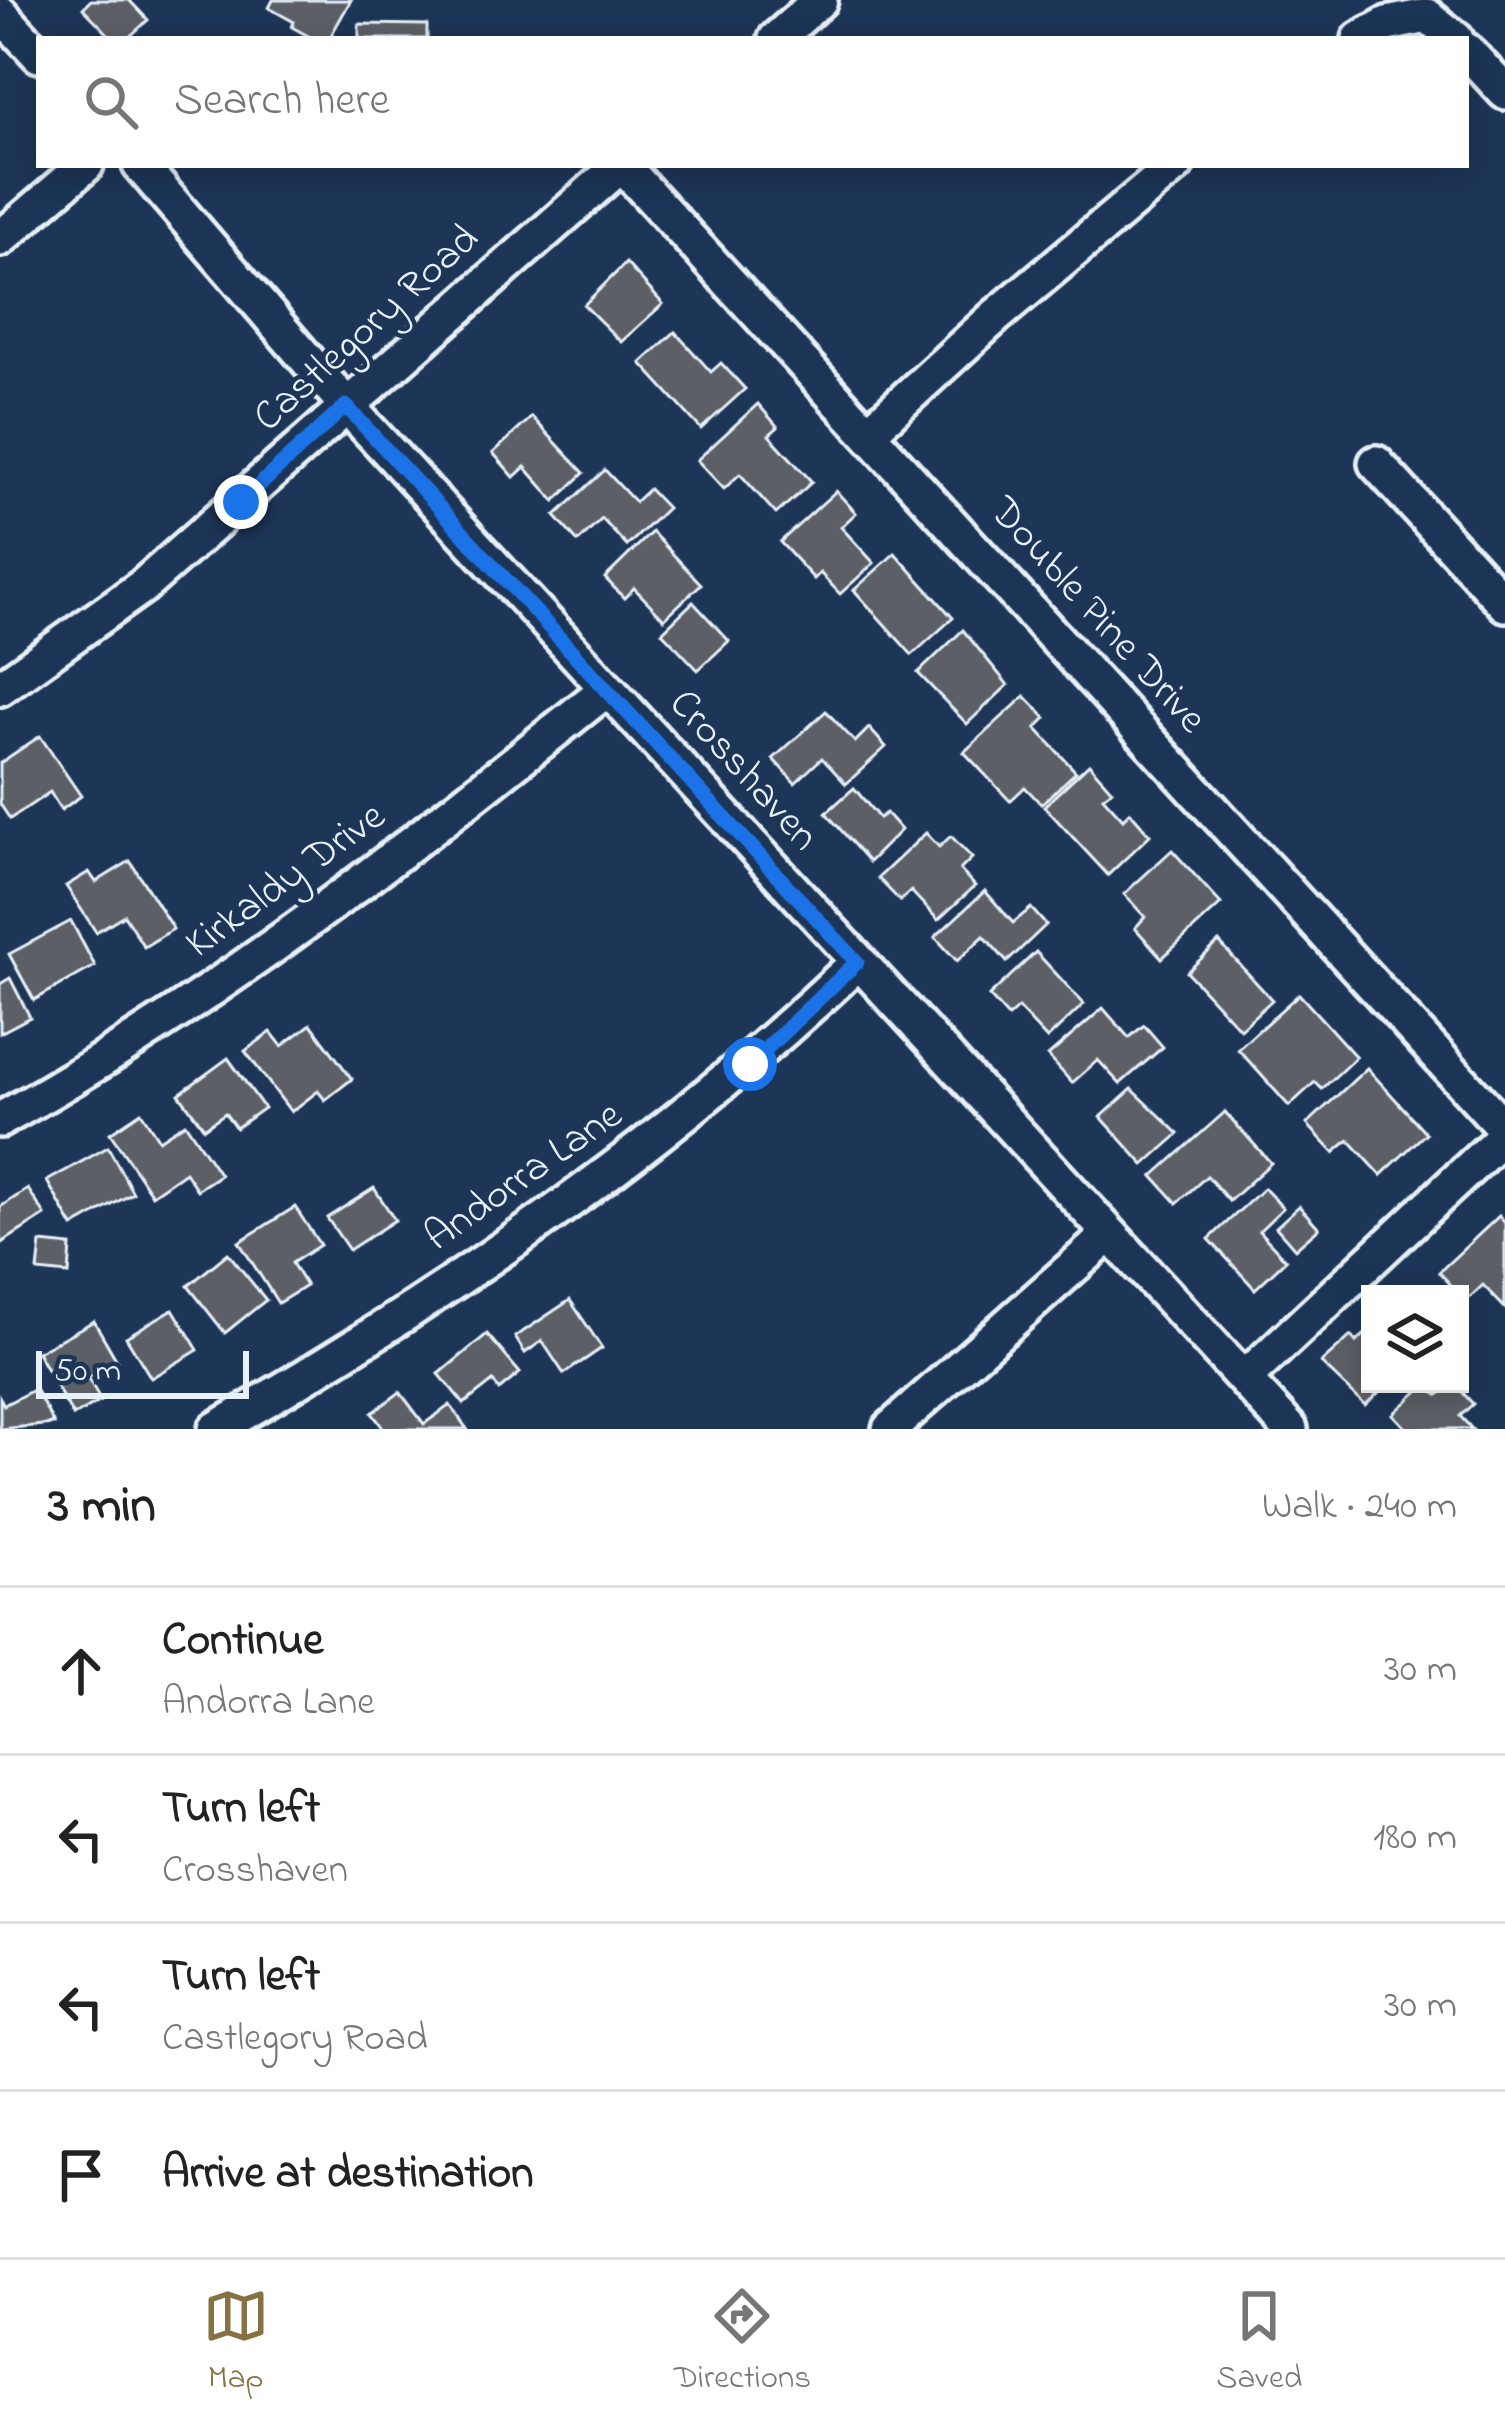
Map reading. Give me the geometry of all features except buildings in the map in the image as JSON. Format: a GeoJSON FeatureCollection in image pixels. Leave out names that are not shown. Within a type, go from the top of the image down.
{"type":"FeatureCollection","features":[{"type":"Feature","properties":{"kind":"street"},"geometry":{"type":"LineString","coordinates":[[779,36],[820,0]]}},
{"type":"Feature","properties":{"kind":"street"},"geometry":{"type":"LineString","coordinates":[[0,13],[36,52]]}},
{"type":"Feature","properties":{"kind":"street"},"geometry":{"type":"LineString","coordinates":[[1365,36],[1387,24],[1427,16],[1452,36]]}},
{"type":"Feature","properties":{"kind":"street"},"geometry":{"type":"LineString","coordinates":[[1469,53],[1505,92]]}},
{"type":"Feature","properties":{"kind":"street"},"geometry":{"type":"LineString","coordinates":[[0,239],[83,168]]}},
{"type":"Feature","properties":{"kind":"street","name":"Crosshaven"},"geometry":{"type":"LineString","coordinates":[[143,168],[346,406],[1290,1429]]}},
{"type":"Feature","properties":{"kind":"street","name":"Castlegory Road"},"geometry":{"type":"LineString","coordinates":[[0,688],[143,586],[619,168]]}},
{"type":"Feature","properties":{"kind":"street","name":"Double Pine Drive"},"geometry":{"type":"LineString","coordinates":[[625,168],[1505,1132]]}},
{"type":"Feature","properties":{"kind":"street"},"geometry":{"type":"LineString","coordinates":[[868,433],[996,316],[1172,168]]}},
{"type":"Feature","properties":{"kind":"street"},"geometry":{"type":"LineString","coordinates":[[1376,463],[1505,604]]}},
{"type":"Feature","properties":{"kind":"street","name":"Kirkaldy Drive"},"geometry":{"type":"LineString","coordinates":[[0,1120],[117,1056],[253,963],[369,879],[607,689]]}},
{"type":"Feature","properties":{"kind":"street","name":"Andorra Lane"},"geometry":{"type":"LineString","coordinates":[[216,1429],[331,1363],[544,1223],[750,1064],[857,962]]}},
{"type":"Feature","properties":{"kind":"street"},"geometry":{"type":"LineString","coordinates":[[1244,1379],[1505,1132]]}},
{"type":"Feature","properties":{"kind":"street"},"geometry":{"type":"LineString","coordinates":[[890,1429],[1110,1234]]}},
{"type":"Feature","properties":{"kind":"route"},"geometry":{"type":"LineString","coordinates":[[241,502],[346,406],[857,962],[750,1064]]}}]}
